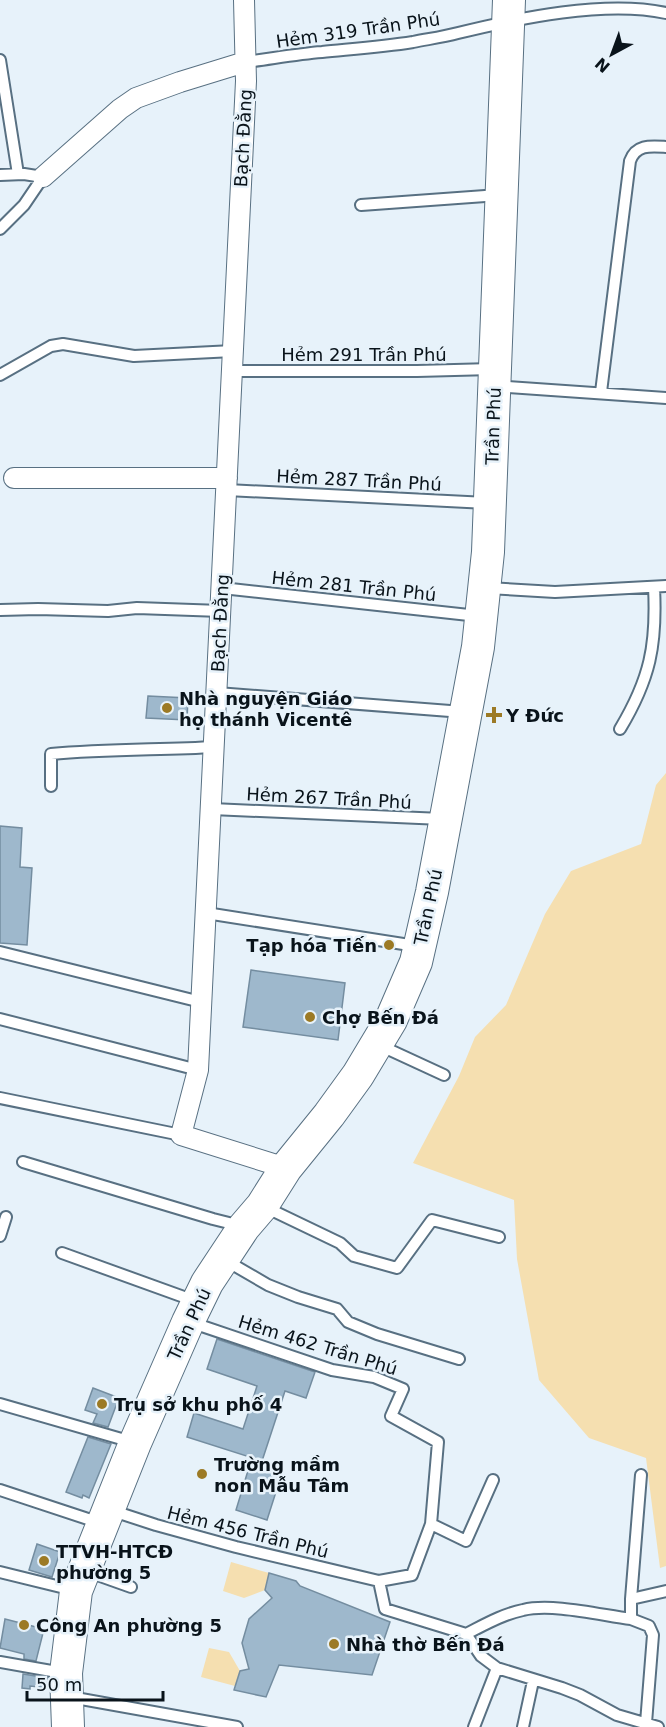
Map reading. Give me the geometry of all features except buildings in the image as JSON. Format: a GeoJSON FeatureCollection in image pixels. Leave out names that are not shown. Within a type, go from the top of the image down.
{"type":"FeatureCollection","features":[{"type":"Feature","properties":{"kind":"main road","name":"Trần Phú"},"geometry":{"type":"LineString","coordinates":[[67,1699],[80,1581],[135,1443],[193,1312],[222,1258],[286,1167],[329,1115],[358,1075],[391,1020],[416,962],[466,712],[478,647],[483,602],[490,503],[509,8]]}},
{"type":"Feature","properties":{"kind":"street","name":"Bạch Đằng"},"geometry":{"type":"LineString","coordinates":[[181,1135],[198,1070],[246,81],[243,0]]}},
{"type":"Feature","properties":{"kind":"street"},"geometry":{"type":"LineString","coordinates":[[43,177],[120,109],[136,98],[245,62]]}},
{"type":"Feature","properties":{"kind":"street"},"geometry":{"type":"LineString","coordinates":[[14,478],[227,484]]}},
{"type":"Feature","properties":{"kind":"street"},"geometry":{"type":"LineString","coordinates":[[181,1135],[286,1167]]}},
{"type":"Feature","properties":{"kind":"lane","name":"Hẻm 319 Trần Phú"},"geometry":{"type":"LineString","coordinates":[[245,62],[321,52],[368,49],[458,33],[509,8],[630,1],[645,4],[666,13]]}},
{"type":"Feature","properties":{"kind":"lane"},"geometry":{"type":"LineString","coordinates":[[0,60],[18,174]]}},
{"type":"Feature","properties":{"kind":"lane"},"geometry":{"type":"LineString","coordinates":[[601,392],[630,161],[632,154],[646,146],[666,147]]}},
{"type":"Feature","properties":{"kind":"lane"},"geometry":{"type":"LineString","coordinates":[[0,175],[18,174],[43,177],[24,205],[0,229]]}},
{"type":"Feature","properties":{"kind":"lane"},"geometry":{"type":"LineString","coordinates":[[361,205],[503,195]]}},
{"type":"Feature","properties":{"kind":"lane"},"geometry":{"type":"LineString","coordinates":[[0,375],[51,346],[63,344],[134,356],[233,351]]}},
{"type":"Feature","properties":{"kind":"lane","name":"Hẻm 291 Trần Phú"},"geometry":{"type":"LineString","coordinates":[[232,371],[417,371],[495,377],[601,392],[666,398]]}},
{"type":"Feature","properties":{"kind":"lane","name":"Hẻm 287 Trần Phú"},"geometry":{"type":"LineString","coordinates":[[227,484],[490,503]]}},
{"type":"Feature","properties":{"kind":"lane","name":"Hẻm 281 Trần Phú"},"geometry":{"type":"LineString","coordinates":[[222,588],[483,602],[555,592],[666,586]]}},
{"type":"Feature","properties":{"kind":"lane"},"geometry":{"type":"LineString","coordinates":[[620,729],[643,686],[651,660],[656,627],[654,587]]}},
{"type":"Feature","properties":{"kind":"lane"},"geometry":{"type":"LineString","coordinates":[[0,610],[137,608],[221,611]]}},
{"type":"Feature","properties":{"kind":"lane"},"geometry":{"type":"LineString","coordinates":[[217,693],[466,712]]}},
{"type":"Feature","properties":{"kind":"lane"},"geometry":{"type":"LineString","coordinates":[[51,786],[51,754],[92,750],[156,751],[215,747]]}},
{"type":"Feature","properties":{"kind":"lane","name":"Hẻm 267 Trần Phú"},"geometry":{"type":"LineString","coordinates":[[212,809],[446,819]]}},
{"type":"Feature","properties":{"kind":"lane"},"geometry":{"type":"LineString","coordinates":[[206,913],[419,947]]}},
{"type":"Feature","properties":{"kind":"lane"},"geometry":{"type":"LineString","coordinates":[[0,952],[201,1002]]}},
{"type":"Feature","properties":{"kind":"lane"},"geometry":{"type":"LineString","coordinates":[[0,1018],[198,1070]]}},
{"type":"Feature","properties":{"kind":"lane"},"geometry":{"type":"LineString","coordinates":[[376,1043],[444,1075]]}},
{"type":"Feature","properties":{"kind":"lane"},"geometry":{"type":"LineString","coordinates":[[0,1098],[181,1135]]}},
{"type":"Feature","properties":{"kind":"lane"},"geometry":{"type":"LineString","coordinates":[[23,1162],[213,1220],[253,1216],[340,1243],[354,1256],[397,1268],[432,1220],[499,1237]]}},
{"type":"Feature","properties":{"kind":"lane"},"geometry":{"type":"LineString","coordinates":[[0,1236],[6,1217]]}},
{"type":"Feature","properties":{"kind":"lane"},"geometry":{"type":"LineString","coordinates":[[62,1253],[193,1312]]}},
{"type":"Feature","properties":{"kind":"lane"},"geometry":{"type":"LineString","coordinates":[[222,1258],[268,1285],[337,1309],[348,1322],[376,1334],[459,1359]]}},
{"type":"Feature","properties":{"kind":"lane","name":"Hẻm 462 Trần Phú"},"geometry":{"type":"LineString","coordinates":[[193,1312],[333,1370],[374,1377],[403,1389],[392,1416],[438,1442],[431,1524],[412,1575],[379,1581]]}},
{"type":"Feature","properties":{"kind":"lane"},"geometry":{"type":"LineString","coordinates":[[0,1404],[135,1443]]}},
{"type":"Feature","properties":{"kind":"lane"},"geometry":{"type":"LineString","coordinates":[[631,1619],[641,1475]]}},
{"type":"Feature","properties":{"kind":"lane"},"geometry":{"type":"LineString","coordinates":[[431,1524],[466,1541],[493,1480]]}},
{"type":"Feature","properties":{"kind":"lane","name":"Hẻm 456 Trần Phú"},"geometry":{"type":"LineString","coordinates":[[0,1490],[379,1581]]}},
{"type":"Feature","properties":{"kind":"lane"},"geometry":{"type":"LineString","coordinates":[[0,1572],[130,1587]]}},
{"type":"Feature","properties":{"kind":"lane"},"geometry":{"type":"LineString","coordinates":[[379,1581],[385,1609],[466,1634],[481,1656],[497,1668],[580,1695],[617,1715],[658,1727]]}},
{"type":"Feature","properties":{"kind":"lane"},"geometry":{"type":"LineString","coordinates":[[631,1599],[666,1591]]}},
{"type":"Feature","properties":{"kind":"lane"},"geometry":{"type":"LineString","coordinates":[[466,1634],[504,1616],[525,1609],[540,1608],[631,1619],[649,1626],[653,1635],[646,1723]]}},
{"type":"Feature","properties":{"kind":"lane"},"geometry":{"type":"LineString","coordinates":[[0,1662],[67,1699],[237,1727]]}},
{"type":"Feature","properties":{"kind":"lane"},"geometry":{"type":"LineString","coordinates":[[474,1727],[497,1668]]}},
{"type":"Feature","properties":{"kind":"lane"},"geometry":{"type":"LineString","coordinates":[[524,1727],[533,1681]]}},
{"type":"Feature","properties":{"kind":"shaded area"},"geometry":{"type":"Polygon","coordinates":[[[666,773],[666,1566],[660,1568],[646,1458],[589,1438],[539,1380],[517,1259],[514,1200],[413,1163],[459,1076],[475,1037],[506,1005],[545,914],[571,871],[641,844],[656,785],[666,773]]]}},
{"type":"Feature","properties":{"kind":"shaded area"},"geometry":{"type":"Polygon","coordinates":[[[231,1562],[269,1573],[265,1590],[244,1598],[223,1591],[231,1562]]]}},
{"type":"Feature","properties":{"kind":"shaded area"},"geometry":{"type":"Polygon","coordinates":[[[209,1648],[229,1652],[240,1671],[235,1686],[201,1677],[209,1648]]]}},
{"type":"Feature","properties":{"kind":"place","name":"Nhà nguyện Giáo họ thánh Vicentê"},"geometry":{"type":"Point","coordinates":[167,708]}},
{"type":"Feature","properties":{"kind":"place","name":"Y Đức"},"geometry":{"type":"Point","coordinates":[494,715]}},
{"type":"Feature","properties":{"kind":"place","name":"Tạp hóa Tiến"},"geometry":{"type":"Point","coordinates":[389,945]}},
{"type":"Feature","properties":{"kind":"place","name":"Chợ Bến Đá"},"geometry":{"type":"Point","coordinates":[310,1017]}},
{"type":"Feature","properties":{"kind":"place","name":"Trụ sở khu phố 4"},"geometry":{"type":"Point","coordinates":[102,1404]}},
{"type":"Feature","properties":{"kind":"place","name":"Trường mầm non Mẫu Tâm"},"geometry":{"type":"Point","coordinates":[202,1474]}},
{"type":"Feature","properties":{"kind":"place","name":"TTVH-HTCĐ phường 5"},"geometry":{"type":"Point","coordinates":[44,1561]}},
{"type":"Feature","properties":{"kind":"place","name":"Công An phường 5"},"geometry":{"type":"Point","coordinates":[24,1625]}},
{"type":"Feature","properties":{"kind":"place","name":"Nhà thờ Bến Đá"},"geometry":{"type":"Point","coordinates":[334,1644]}}]}
